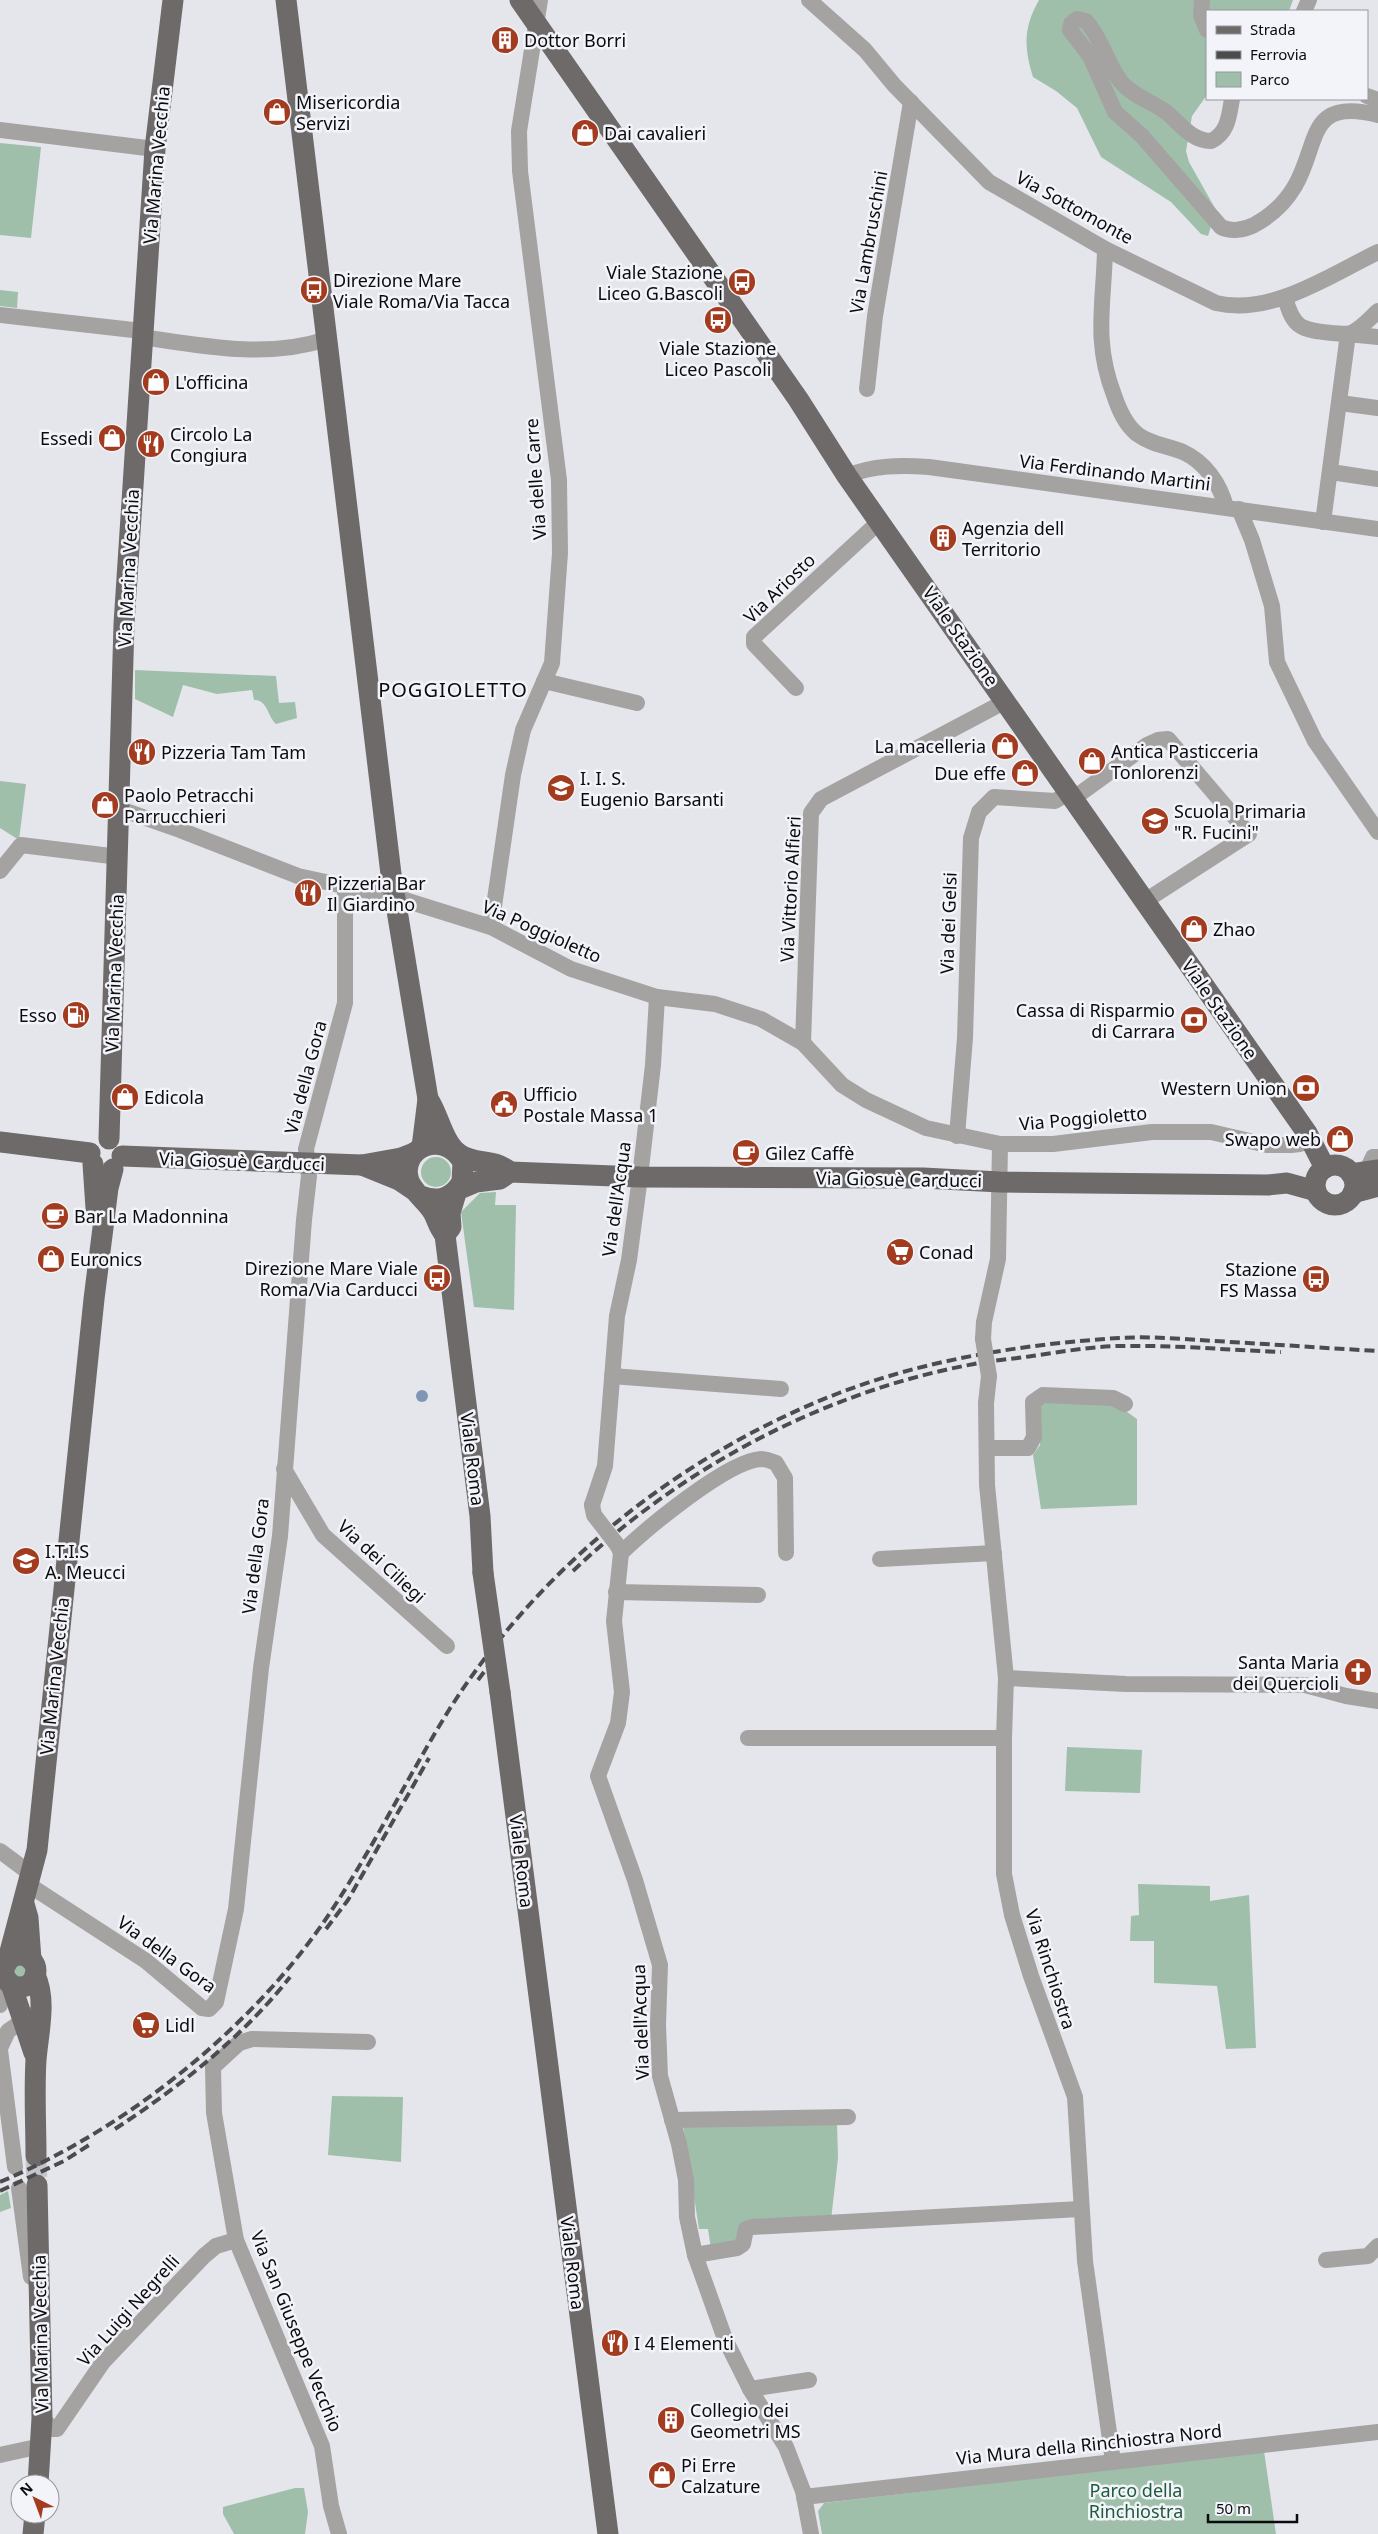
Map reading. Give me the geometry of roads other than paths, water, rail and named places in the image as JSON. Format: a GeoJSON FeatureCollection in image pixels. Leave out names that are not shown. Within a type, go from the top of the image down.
{"type":"FeatureCollection","features":[{"type":"Feature","properties":{"kind":"main road","name":"Via Marina Vecchia"},"geometry":{"type":"LineString","coordinates":[[31,2016],[8,1976],[14,1931],[37,1850],[78,1447],[78,1410],[96,1222],[105,1160],[118,1143],[109,1138],[124,624],[155,149],[173,0]]}},
{"type":"Feature","properties":{"kind":"main road"},"geometry":{"type":"LineString","coordinates":[[286,0],[394,896],[428,1099],[418,1150],[408,1172],[418,1193],[433,1212],[438,1228],[445,1235]]}},
{"type":"Feature","properties":{"kind":"main road","name":"Viale Stazione"},"geometry":{"type":"LineString","coordinates":[[520,0],[798,399],[847,476],[1072,795],[1308,1137],[1325,1168]]}},
{"type":"Feature","properties":{"kind":"main road"},"geometry":{"type":"LineString","coordinates":[[418,1193],[440,1200],[457,1190],[462,1182],[464,1172],[458,1154],[443,1131],[436,1110],[428,1099]]}},
{"type":"Feature","properties":{"kind":"main road","name":"Via Giosuè Carducci"},"geometry":{"type":"LineString","coordinates":[[0,1142],[105,1160],[307,1164],[362,1165],[401,1158],[418,1150]]}},
{"type":"Feature","properties":{"kind":"main road"},"geometry":{"type":"LineString","coordinates":[[418,1150],[441,1144],[458,1154]]}},
{"type":"Feature","properties":{"kind":"main road","name":"Via Giosuè Carducci"},"geometry":{"type":"LineString","coordinates":[[458,1154],[470,1159],[500,1164],[510,1172],[640,1177],[923,1178],[1000,1182],[1268,1185],[1287,1183],[1316,1191],[1325,1202],[1334,1205],[1344,1202],[1367,1175]]}},
{"type":"Feature","properties":{"kind":"main road","name":"Via Giosuè Carducci"},"geometry":{"type":"LineString","coordinates":[[362,1165],[399,1180],[418,1193]]}},
{"type":"Feature","properties":{"kind":"main road"},"geometry":{"type":"LineString","coordinates":[[1316,1191],[1317,1178],[1325,1168],[1339,1166],[1367,1175]]}},
{"type":"Feature","properties":{"kind":"main road","name":"Via Giosuè Carducci"},"geometry":{"type":"LineString","coordinates":[[457,1190],[476,1182],[500,1180],[510,1172]]}},
{"type":"Feature","properties":{"kind":"main road","name":"Viale Roma"},"geometry":{"type":"LineString","coordinates":[[457,1190],[450,1213],[451,1226],[445,1235],[480,1516],[483,1573],[500,1692],[608,2534]]}},
{"type":"Feature","properties":{"kind":"main road","name":"Via Marina Vecchia"},"geometry":{"type":"LineString","coordinates":[[28,1887],[28,1918],[33,1968],[38,1982],[31,2016],[36,2060],[36,2156]]}},
{"type":"Feature","properties":{"kind":"main road"},"geometry":{"type":"LineString","coordinates":[[18,1956],[33,1968],[26,1986],[17,1987],[8,1976],[18,1956]]}},
{"type":"Feature","properties":{"kind":"main road","name":"Via Marina Vecchia"},"geometry":{"type":"LineString","coordinates":[[28,2186],[40,2287],[42,2418],[39,2474]]}},
{"type":"Feature","properties":{"kind":"street","name":"Via delle Carre"},"geometry":{"type":"LineString","coordinates":[[491,927],[513,774],[523,730],[552,664],[559,572],[559,480],[520,171],[519,132],[540,0]]}},
{"type":"Feature","properties":{"kind":"street","name":"Via Sottomonte"},"geometry":{"type":"LineString","coordinates":[[809,0],[865,50],[989,182],[1105,249],[1216,303],[1234,307],[1285,297],[1378,252]]}},
{"type":"Feature","properties":{"kind":"street"},"geometry":{"type":"LineString","coordinates":[[1202,0],[1201,15],[1206,28]]}},
{"type":"Feature","properties":{"kind":"street"},"geometry":{"type":"LineString","coordinates":[[1232,100],[1226,127],[1222,134],[1211,141],[1200,140],[1166,112],[1136,95],[1122,82],[1097,36],[1086,21],[1078,19],[1071,24],[1070,30],[1090,56],[1115,112],[1142,136],[1221,227],[1227,230],[1252,226],[1281,206],[1295,186],[1314,136],[1325,120],[1340,111],[1349,109],[1378,115]]}},
{"type":"Feature","properties":{"kind":"street","name":"Via Lambruschini"},"geometry":{"type":"LineString","coordinates":[[867,389],[875,316],[912,102]]}},
{"type":"Feature","properties":{"kind":"street"},"geometry":{"type":"LineString","coordinates":[[0,130],[155,149]]}},
{"type":"Feature","properties":{"kind":"street"},"geometry":{"type":"LineString","coordinates":[[1105,249],[1100,338],[1108,380],[1122,416],[1137,434],[1165,448],[1182,452],[1198,461],[1221,489],[1252,540],[1272,606],[1277,662],[1315,740],[1378,832]]}},
{"type":"Feature","properties":{"kind":"street"},"geometry":{"type":"LineString","coordinates":[[1285,297],[1290,317],[1297,324],[1320,332],[1378,337]]}},
{"type":"Feature","properties":{"kind":"street"},"geometry":{"type":"LineString","coordinates":[[1348,334],[1361,328],[1378,311]]}},
{"type":"Feature","properties":{"kind":"street"},"geometry":{"type":"LineString","coordinates":[[0,315],[142,334],[247,351],[315,344],[327,339]]}},
{"type":"Feature","properties":{"kind":"street"},"geometry":{"type":"LineString","coordinates":[[1323,522],[1348,334]]}},
{"type":"Feature","properties":{"kind":"street"},"geometry":{"type":"LineString","coordinates":[[1340,403],[1378,408]]}},
{"type":"Feature","properties":{"kind":"street","name":"Via Ferdinando Martini"},"geometry":{"type":"LineString","coordinates":[[847,476],[866,469],[929,467],[1378,529]]}},
{"type":"Feature","properties":{"kind":"street"},"geometry":{"type":"LineString","coordinates":[[1331,472],[1378,479]]}},
{"type":"Feature","properties":{"kind":"street","name":"Via Ariosto"},"geometry":{"type":"LineString","coordinates":[[796,688],[754,644],[754,637],[880,521]]}},
{"type":"Feature","properties":{"kind":"street"},"geometry":{"type":"LineString","coordinates":[[544,681],[637,703]]}},
{"type":"Feature","properties":{"kind":"street","name":"Via Vittorio Alfieri"},"geometry":{"type":"LineString","coordinates":[[803,1042],[811,813],[821,799],[1006,701]]}},
{"type":"Feature","properties":{"kind":"street"},"geometry":{"type":"LineString","coordinates":[[1072,795],[1147,745],[1158,740],[1168,740],[1249,834],[1145,901]]}},
{"type":"Feature","properties":{"kind":"street","name":"Via dei Gelsi"},"geometry":{"type":"LineString","coordinates":[[957,1136],[965,1038],[971,838],[979,812],[994,797],[1055,801],[1072,795]]}},
{"type":"Feature","properties":{"kind":"street","name":"Via Poggioletto"},"geometry":{"type":"LineString","coordinates":[[120,809],[186,832],[298,876],[394,896],[491,927],[571,969],[657,997],[715,1004],[761,1020],[803,1042],[842,1085],[866,1100],[926,1128],[1000,1144],[1053,1144],[1152,1132],[1211,1132],[1267,1145],[1300,1144],[1308,1137]]}},
{"type":"Feature","properties":{"kind":"street"},"geometry":{"type":"LineString","coordinates":[[0,871],[22,845],[118,857]]}},
{"type":"Feature","properties":{"kind":"street","name":"Via della Gora"},"geometry":{"type":"LineString","coordinates":[[28,1887],[146,1961],[202,2008],[209,2009],[216,2002],[236,1909],[261,1668],[280,1536],[309,1176],[306,1149],[345,1003],[345,887]]}},
{"type":"Feature","properties":{"kind":"street","name":"Via dell'Acqua"},"geometry":{"type":"LineString","coordinates":[[657,997],[640,1177],[629,1260],[616,1316],[605,1466],[592,1505],[594,1515],[620,1550],[614,1622],[622,1692],[618,1723],[598,1776],[635,1880],[660,1965],[658,2025],[660,2076],[686,2180],[687,2217],[695,2254],[725,2339],[750,2389],[786,2447],[804,2497],[811,2534]]}},
{"type":"Feature","properties":{"kind":"street","name":"Via Rinchiostra"},"geometry":{"type":"LineString","coordinates":[[1000,1144],[998,1258],[984,1322],[983,1339],[989,1376],[986,1403],[988,1485],[1006,1678],[1004,1874],[1012,1916],[1030,1976],[1075,2098],[1080,2209],[1094,2330],[1113,2461]]}},
{"type":"Feature","properties":{"kind":"street"},"geometry":{"type":"LineString","coordinates":[[612,1376],[782,1390]]}},
{"type":"Feature","properties":{"kind":"street"},"geometry":{"type":"LineString","coordinates":[[987,1448],[1028,1448],[1034,1437],[1033,1402],[1044,1395],[1113,1398],[1125,1404]]}},
{"type":"Feature","properties":{"kind":"street"},"geometry":{"type":"LineString","coordinates":[[620,1550],[672,1508],[739,1467],[760,1459],[776,1463],[785,1478],[786,1553]]}},
{"type":"Feature","properties":{"kind":"street","name":"Via dei Ciliegi"},"geometry":{"type":"LineString","coordinates":[[284,1469],[323,1535],[447,1646]]}},
{"type":"Feature","properties":{"kind":"street"},"geometry":{"type":"LineString","coordinates":[[880,1559],[994,1553]]}},
{"type":"Feature","properties":{"kind":"street"},"geometry":{"type":"LineString","coordinates":[[616,1592],[758,1595]]}},
{"type":"Feature","properties":{"kind":"street"},"geometry":{"type":"LineString","coordinates":[[1006,1678],[1126,1684],[1305,1685],[1346,1696],[1378,1701]]}},
{"type":"Feature","properties":{"kind":"street"},"geometry":{"type":"LineString","coordinates":[[748,1738],[1004,1738]]}},
{"type":"Feature","properties":{"kind":"street"},"geometry":{"type":"LineString","coordinates":[[0,1851],[28,1887]]}},
{"type":"Feature","properties":{"kind":"street"},"geometry":{"type":"LineString","coordinates":[[0,2005],[2,1992],[8,1976]]}},
{"type":"Feature","properties":{"kind":"street"},"geometry":{"type":"LineString","coordinates":[[15,2167],[4,2122],[0,2049],[8,2031],[31,2016]]}},
{"type":"Feature","properties":{"kind":"street","name":"Via San Giuseppe Vecchio"},"geometry":{"type":"LineString","coordinates":[[339,2534],[330,2506],[322,2446],[236,2240],[214,2113],[213,2067],[240,2043],[252,2039],[368,2042]]}},
{"type":"Feature","properties":{"kind":"street"},"geometry":{"type":"LineString","coordinates":[[672,2120],[848,2117]]}},
{"type":"Feature","properties":{"kind":"street"},"geometry":{"type":"LineString","coordinates":[[0,2136],[3,2153],[0,2160]]}},
{"type":"Feature","properties":{"kind":"street"},"geometry":{"type":"LineString","coordinates":[[695,2254],[737,2248],[743,2244],[746,2229],[752,2227],[1080,2209]]}},
{"type":"Feature","properties":{"kind":"street","name":"Via Luigi Negrelli"},"geometry":{"type":"LineString","coordinates":[[42,2418],[52,2429],[58,2429],[103,2362],[129,2334],[204,2256],[216,2246],[236,2240]]}},
{"type":"Feature","properties":{"kind":"street"},"geometry":{"type":"LineString","coordinates":[[1326,2260],[1368,2256],[1378,2246]]}},
{"type":"Feature","properties":{"kind":"street"},"geometry":{"type":"LineString","coordinates":[[750,2389],[809,2380]]}},
{"type":"Feature","properties":{"kind":"street","name":"Via Mura della Rinchiostra Nord"},"geometry":{"type":"LineString","coordinates":[[804,2497],[1378,2432]]}},
{"type":"Feature","properties":{"kind":"street"},"geometry":{"type":"LineString","coordinates":[[0,2454],[41,2446]]}},
{"type":"Feature","properties":{"kind":"water"},"geometry":{"type":"Polygon","coordinates":[[[422,1390],[428,1396],[422,1402],[416,1396],[422,1390]]]}},
{"type":"Feature","properties":{"kind":"tunnel"},"geometry":{"type":"LineString","coordinates":[[36,2156],[37,2185]]}},
{"type":"Feature","properties":{"kind":"railway"},"geometry":{"type":"LineString","coordinates":[[0,2182],[46,2161],[135,2107],[178,2075],[256,2005],[321,1926],[355,1873],[449,1710],[485,1658],[526,1608],[571,1563],[619,1520],[670,1482],[724,1448],[781,1418],[839,1393],[873,1381],[942,1362],[1013,1349],[1048,1344],[1143,1337],[1378,1351]]}},
{"type":"Feature","properties":{"kind":"railway"},"geometry":{"type":"LineString","coordinates":[[573,1571],[615,1533],[709,1467],[759,1439],[811,1414],[864,1393],[919,1376],[988,1361],[1089,1348],[1162,1346],[1281,1352]]}},
{"type":"Feature","properties":{"kind":"railway"},"geometry":{"type":"LineString","coordinates":[[478,1680],[499,1652]]}},
{"type":"Feature","properties":{"kind":"railway"},"geometry":{"type":"LineString","coordinates":[[326,1929],[348,1900],[429,1758]]}},
{"type":"Feature","properties":{"kind":"railway"},"geometry":{"type":"LineString","coordinates":[[115,2129],[186,2079],[231,2041],[272,1999],[290,1977]]}},
{"type":"Feature","properties":{"kind":"railway"},"geometry":{"type":"LineString","coordinates":[[0,2191],[64,2161],[89,2145]]}},
{"type":"Feature","properties":{"kind":"place","name":"Dottor Borri"},"geometry":{"type":"Point","coordinates":[505,40]}},
{"type":"Feature","properties":{"kind":"place","name":"Misericordia Servizi"},"geometry":{"type":"Point","coordinates":[277,112]}},
{"type":"Feature","properties":{"kind":"place","name":"Dai cavalieri"},"geometry":{"type":"Point","coordinates":[585,133]}},
{"type":"Feature","properties":{"kind":"place","name":"Viale Stazione Liceo G.Bascoli"},"geometry":{"type":"Point","coordinates":[742,282]}},
{"type":"Feature","properties":{"kind":"place","name":"Direzione Mare Viale Roma/Via Tacca"},"geometry":{"type":"Point","coordinates":[314,290]}},
{"type":"Feature","properties":{"kind":"place","name":"Viale Stazione Liceo Pascoli"},"geometry":{"type":"Point","coordinates":[718,320]}},
{"type":"Feature","properties":{"kind":"place","name":"L'officina"},"geometry":{"type":"Point","coordinates":[156,382]}},
{"type":"Feature","properties":{"kind":"place","name":"Essedi"},"geometry":{"type":"Point","coordinates":[112,438]}},
{"type":"Feature","properties":{"kind":"place","name":"Circolo La Congiura"},"geometry":{"type":"Point","coordinates":[151,444]}},
{"type":"Feature","properties":{"kind":"place","name":"Agenzia dell Territorio"},"geometry":{"type":"Point","coordinates":[943,538]}},
{"type":"Feature","properties":{"kind":"place","name":"La macelleria"},"geometry":{"type":"Point","coordinates":[1005,746]}},
{"type":"Feature","properties":{"kind":"place","name":"Pizzeria Tam Tam"},"geometry":{"type":"Point","coordinates":[142,752]}},
{"type":"Feature","properties":{"kind":"place","name":"Antica Pasticceria Tonlorenzi"},"geometry":{"type":"Point","coordinates":[1092,761]}},
{"type":"Feature","properties":{"kind":"place","name":"Due effe"},"geometry":{"type":"Point","coordinates":[1025,773]}},
{"type":"Feature","properties":{"kind":"place","name":"I. I. S. Eugenio Barsanti"},"geometry":{"type":"Point","coordinates":[561,788]}},
{"type":"Feature","properties":{"kind":"place","name":"Paolo Petracchi Parrucchieri"},"geometry":{"type":"Point","coordinates":[105,805]}},
{"type":"Feature","properties":{"kind":"place","name":"Scuola Primaria \"R. Fucini\""},"geometry":{"type":"Point","coordinates":[1155,821]}},
{"type":"Feature","properties":{"kind":"place","name":"Pizzeria Bar Il Giardino"},"geometry":{"type":"Point","coordinates":[308,893]}},
{"type":"Feature","properties":{"kind":"place","name":"Zhao"},"geometry":{"type":"Point","coordinates":[1194,929]}},
{"type":"Feature","properties":{"kind":"place","name":"Esso"},"geometry":{"type":"Point","coordinates":[76,1015]}},
{"type":"Feature","properties":{"kind":"place","name":"Cassa di Risparmio di Carrara"},"geometry":{"type":"Point","coordinates":[1194,1020]}},
{"type":"Feature","properties":{"kind":"place","name":"Western Union"},"geometry":{"type":"Point","coordinates":[1306,1088]}},
{"type":"Feature","properties":{"kind":"place","name":"Edicola"},"geometry":{"type":"Point","coordinates":[125,1097]}},
{"type":"Feature","properties":{"kind":"place","name":"Ufficio Postale Massa 1"},"geometry":{"type":"Point","coordinates":[504,1104]}},
{"type":"Feature","properties":{"kind":"place","name":"Swapo web"},"geometry":{"type":"Point","coordinates":[1340,1139]}},
{"type":"Feature","properties":{"kind":"place","name":"Gilez Caffè"},"geometry":{"type":"Point","coordinates":[746,1153]}},
{"type":"Feature","properties":{"kind":"place","name":"Bar La Madonnina"},"geometry":{"type":"Point","coordinates":[55,1216]}},
{"type":"Feature","properties":{"kind":"place","name":"Conad"},"geometry":{"type":"Point","coordinates":[900,1252]}},
{"type":"Feature","properties":{"kind":"place","name":"Euronics"},"geometry":{"type":"Point","coordinates":[51,1259]}},
{"type":"Feature","properties":{"kind":"place","name":"Direzione Mare Viale Roma/Via Carducci"},"geometry":{"type":"Point","coordinates":[437,1278]}},
{"type":"Feature","properties":{"kind":"place","name":"Stazione FS Massa"},"geometry":{"type":"Point","coordinates":[1316,1279]}},
{"type":"Feature","properties":{"kind":"place","name":"I.T.I.S A. Meucci"},"geometry":{"type":"Point","coordinates":[26,1561]}},
{"type":"Feature","properties":{"kind":"place","name":"Santa Maria dei Quercioli"},"geometry":{"type":"Point","coordinates":[1358,1672]}},
{"type":"Feature","properties":{"kind":"place","name":"Lidl"},"geometry":{"type":"Point","coordinates":[146,2025]}},
{"type":"Feature","properties":{"kind":"place","name":"I 4 Elementi"},"geometry":{"type":"Point","coordinates":[615,2343]}},
{"type":"Feature","properties":{"kind":"place","name":"Collegio dei Geometri MS"},"geometry":{"type":"Point","coordinates":[671,2420]}},
{"type":"Feature","properties":{"kind":"place","name":"Pi Erre Calzature"},"geometry":{"type":"Point","coordinates":[662,2475]}},
{"type":"Feature","properties":{"kind":"district","name":"POGGIOLETTO"},"geometry":{"type":"Point","coordinates":[453,689]}},
{"type":"Feature","properties":{"kind":"park label","name":"Parco della Rinchiostra"},"geometry":{"type":"Point","coordinates":[1136,2500]}}]}
